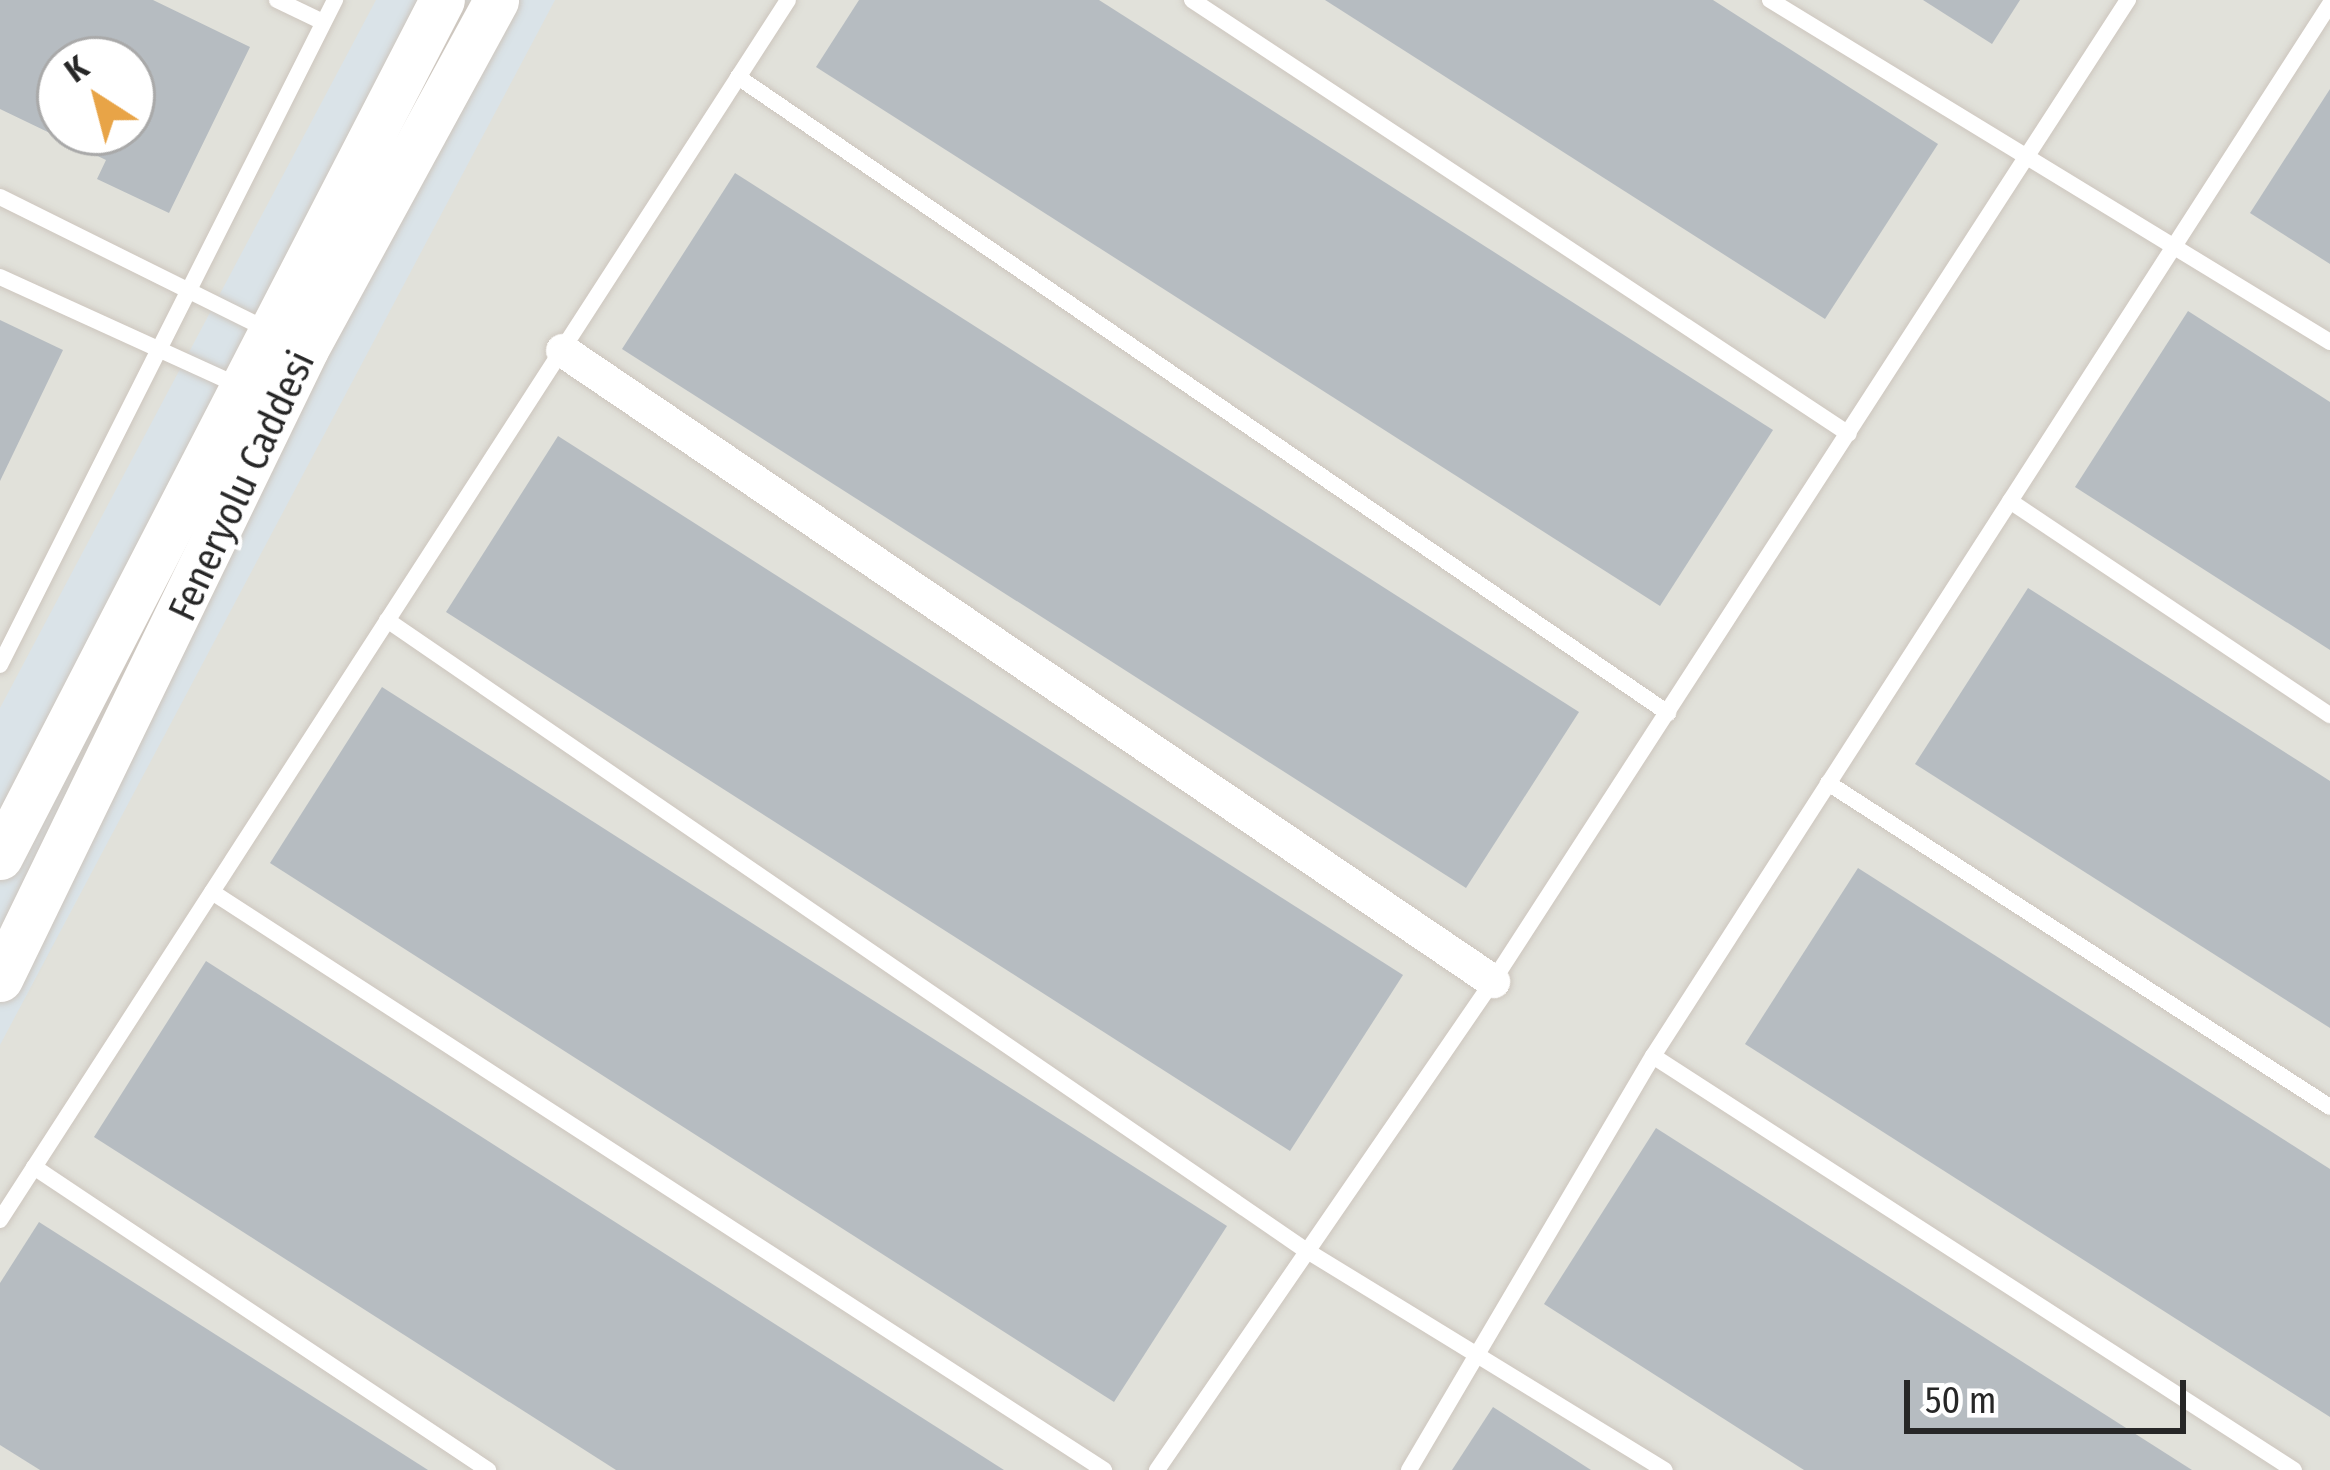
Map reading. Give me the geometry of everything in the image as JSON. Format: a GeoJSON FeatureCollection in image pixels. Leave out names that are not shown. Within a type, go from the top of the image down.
{"type":"FeatureCollection","features":[{"type":"Feature","properties":{"kind":"main road","name":"Feneryolu Caddesi"},"geometry":{"type":"LineString","coordinates":[[0,979],[285,408],[286,339],[442,0]]}},
{"type":"Feature","properties":{"kind":"main road","name":"Feneryolu Caddesi"},"geometry":{"type":"LineString","coordinates":[[0,857],[239,386],[286,339],[496,0]]}},
{"type":"Feature","properties":{"kind":"street"},"geometry":{"type":"LineString","coordinates":[[562,350],[1493,981]]}},
{"type":"Feature","properties":{"kind":"lane"},"geometry":{"type":"LineString","coordinates":[[277,0],[323,22]]}},
{"type":"Feature","properties":{"kind":"lane"},"geometry":{"type":"LineString","coordinates":[[0,665],[335,0]]}},
{"type":"Feature","properties":{"kind":"lane"},"geometry":{"type":"LineString","coordinates":[[0,1220],[788,0]]}},
{"type":"Feature","properties":{"kind":"lane"},"geometry":{"type":"LineString","coordinates":[[1192,0],[1849,434]]}},
{"type":"Feature","properties":{"kind":"lane"},"geometry":{"type":"LineString","coordinates":[[1770,0],[2024,164],[2176,244],[2330,342]]}},
{"type":"Feature","properties":{"kind":"lane"},"geometry":{"type":"LineString","coordinates":[[1157,1470],[1304,1249],[1493,981],[2128,0]]}},
{"type":"Feature","properties":{"kind":"lane"},"geometry":{"type":"LineString","coordinates":[[1408,1470],[1482,1356],[1653,1056],[2330,4]]}},
{"type":"Feature","properties":{"kind":"lane"},"geometry":{"type":"LineString","coordinates":[[738,76],[1668,712]]}},
{"type":"Feature","properties":{"kind":"lane"},"geometry":{"type":"LineString","coordinates":[[0,197],[286,339]]}},
{"type":"Feature","properties":{"kind":"lane"},"geometry":{"type":"LineString","coordinates":[[0,277],[285,408]]}},
{"type":"Feature","properties":{"kind":"lane"},"geometry":{"type":"LineString","coordinates":[[2010,501],[2330,715]]}},
{"type":"Feature","properties":{"kind":"lane"},"geometry":{"type":"LineString","coordinates":[[387,620],[1304,1249],[1664,1470]]}},
{"type":"Feature","properties":{"kind":"lane"},"geometry":{"type":"LineString","coordinates":[[1828,783],[2330,1107]]}},
{"type":"Feature","properties":{"kind":"lane"},"geometry":{"type":"LineString","coordinates":[[212,892],[1104,1470]]}},
{"type":"Feature","properties":{"kind":"lane"},"geometry":{"type":"LineString","coordinates":[[1653,1056],[2294,1470]]}},
{"type":"Feature","properties":{"kind":"lane"},"geometry":{"type":"LineString","coordinates":[[34,1167],[488,1470]]}},
{"type":"Feature","properties":{"kind":"shaded area"},"geometry":{"type":"Polygon","coordinates":[[[0,0],[376,0],[0,708],[0,0]]]}},
{"type":"Feature","properties":{"kind":"shaded area"},"geometry":{"type":"Polygon","coordinates":[[[555,0],[2330,0],[2330,1470],[0,1470],[0,1045],[555,0]]]}},
{"type":"Feature","properties":{"kind":"building"},"geometry":{"type":"Polygon","coordinates":[[[0,0],[153,0],[250,47],[169,213],[97,179],[106,160],[98,156],[156,156],[156,36],[36,36],[36,126],[0,109],[0,0]]]}},
{"type":"Feature","properties":{"kind":"building"},"geometry":{"type":"Polygon","coordinates":[[[859,0],[1099,0],[1773,430],[1660,606],[816,67],[859,0]]]}},
{"type":"Feature","properties":{"kind":"building"},"geometry":{"type":"Polygon","coordinates":[[[1325,0],[1713,0],[1938,144],[1825,319],[1325,0]]]}},
{"type":"Feature","properties":{"kind":"building"},"geometry":{"type":"Polygon","coordinates":[[[1923,0],[2020,0],[1992,44],[1923,0]]]}},
{"type":"Feature","properties":{"kind":"building"},"geometry":{"type":"Polygon","coordinates":[[[2330,89],[2330,264],[2250,213],[2330,89]]]}},
{"type":"Feature","properties":{"kind":"building"},"geometry":{"type":"Polygon","coordinates":[[[735,173],[1579,712],[1466,888],[622,349],[735,173]]]}},
{"type":"Feature","properties":{"kind":"building"},"geometry":{"type":"Polygon","coordinates":[[[2188,311],[2330,402],[2330,650],[2075,487],[2188,311]]]}},
{"type":"Feature","properties":{"kind":"building"},"geometry":{"type":"Polygon","coordinates":[[[0,320],[63,350],[0,481],[0,320]]]}},
{"type":"Feature","properties":{"kind":"building"},"geometry":{"type":"Polygon","coordinates":[[[558,436],[1403,975],[1290,1151],[446,612],[558,436]]]}},
{"type":"Feature","properties":{"kind":"building"},"geometry":{"type":"Polygon","coordinates":[[[2028,588],[2330,781],[2330,1028],[1915,764],[2028,588]]]}},
{"type":"Feature","properties":{"kind":"building"},"geometry":{"type":"Polygon","coordinates":[[[382,687],[1227,1226],[1114,1402],[270,863],[382,687]]]}},
{"type":"Feature","properties":{"kind":"building"},"geometry":{"type":"Polygon","coordinates":[[[1858,868],[2330,1169],[2330,1417],[1745,1044],[1858,868]]]}},
{"type":"Feature","properties":{"kind":"building"},"geometry":{"type":"Polygon","coordinates":[[[206,961],[1004,1470],[616,1470],[94,1137],[206,961]]]}},
{"type":"Feature","properties":{"kind":"building"},"geometry":{"type":"Polygon","coordinates":[[[1656,1128],[2192,1470],[1804,1470],[1544,1304],[1656,1128]]]}},
{"type":"Feature","properties":{"kind":"building"},"geometry":{"type":"Polygon","coordinates":[[[39,1222],[428,1470],[40,1470],[0,1445],[0,1283],[39,1222]]]}},
{"type":"Feature","properties":{"kind":"building"},"geometry":{"type":"Polygon","coordinates":[[[1493,1407],[1591,1470],[1452,1470],[1493,1407]]]}}]}
